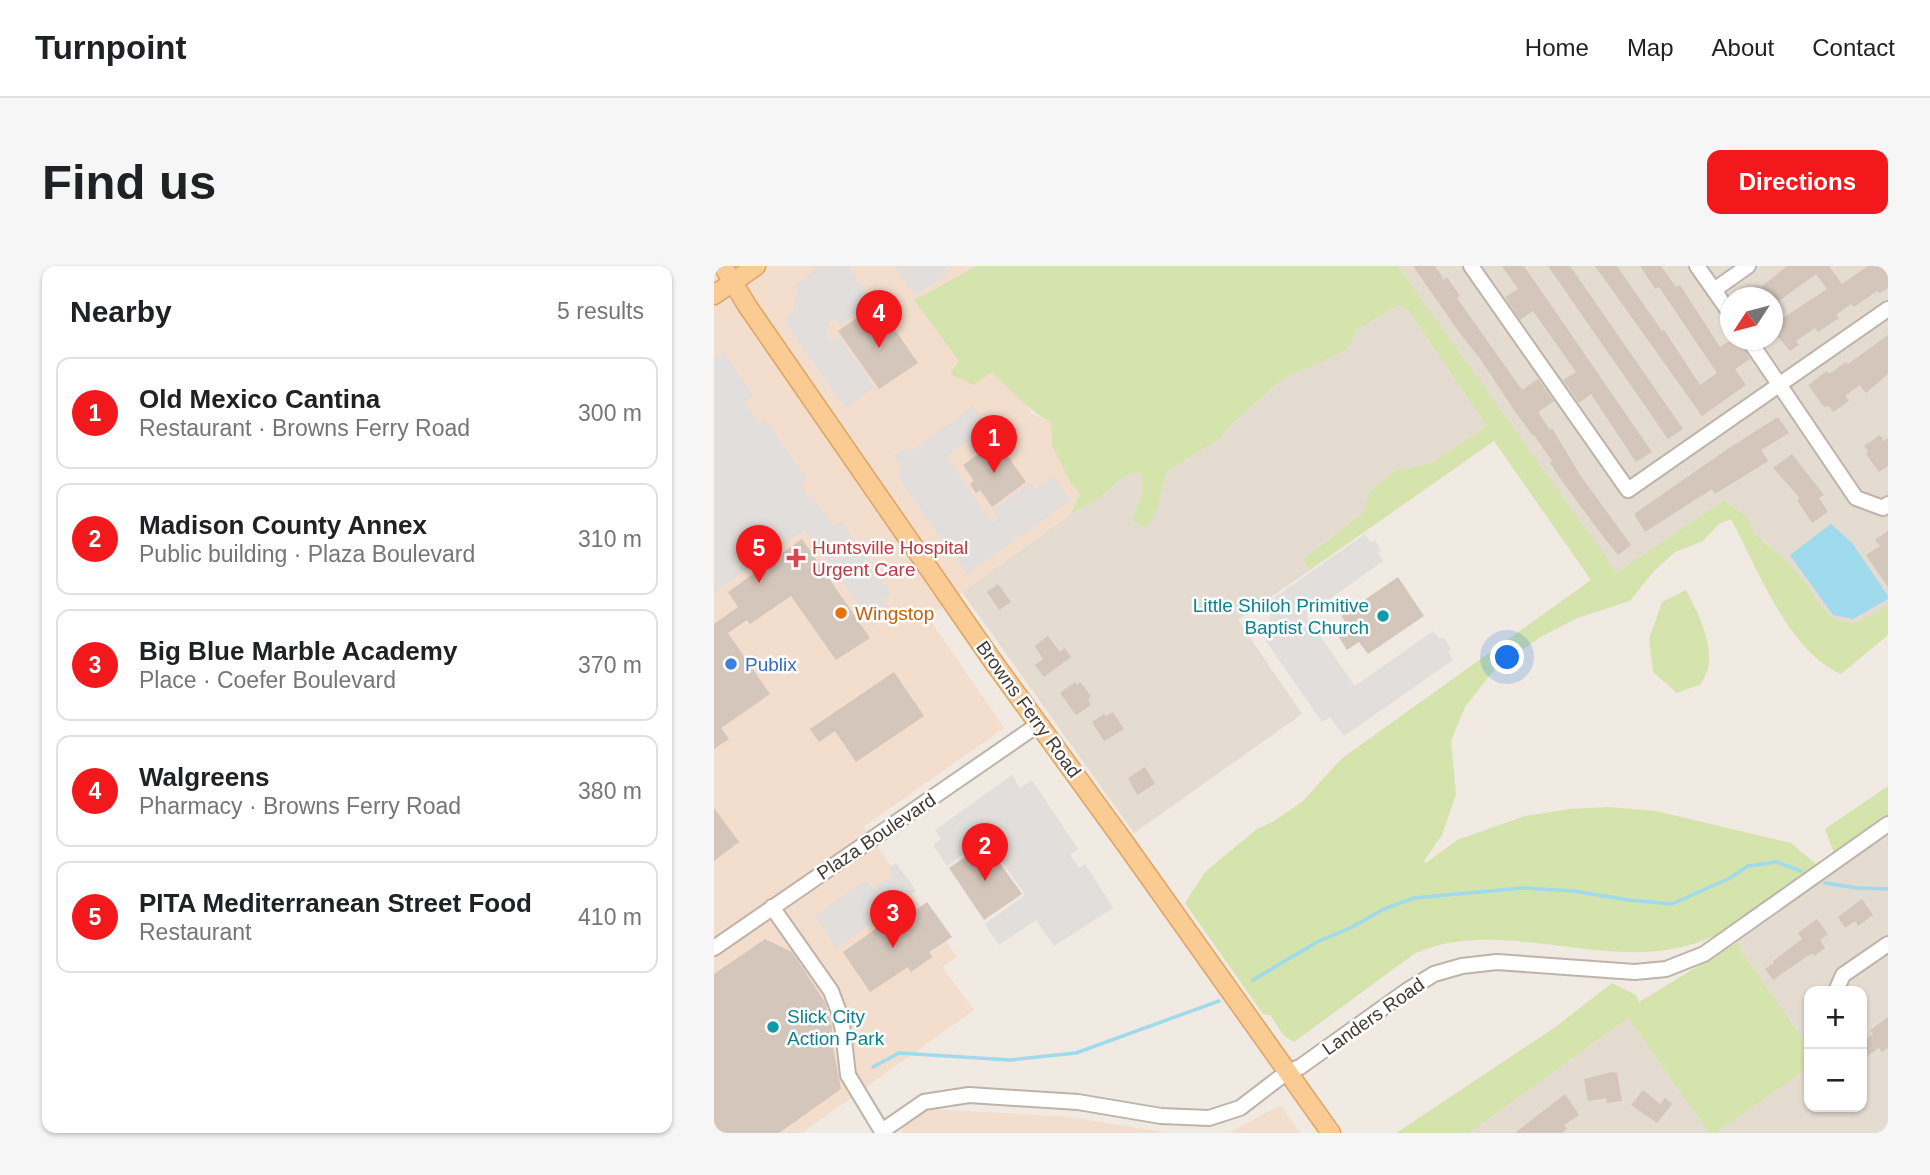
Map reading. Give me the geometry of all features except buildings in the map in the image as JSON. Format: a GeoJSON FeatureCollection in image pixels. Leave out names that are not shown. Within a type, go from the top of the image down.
{"type":"FeatureCollection","features":[{"type":"Feature","properties":{"kind":"main road","name":"Browns Ferry Road"},"geometry":{"type":"LineString","coordinates":[[723,266],[862,475],[1331,1133]]}},
{"type":"Feature","properties":{"kind":"main road"},"geometry":{"type":"LineString","coordinates":[[714,295],[756,266]]}},
{"type":"Feature","properties":{"kind":"street"},"geometry":{"type":"LineString","coordinates":[[1471,266],[1628,490],[1888,309]]}},
{"type":"Feature","properties":{"kind":"street"},"geometry":{"type":"LineString","coordinates":[[1697,266],[1720,298]]}},
{"type":"Feature","properties":{"kind":"street"},"geometry":{"type":"LineString","coordinates":[[1714,290],[1748,266]]}},
{"type":"Feature","properties":{"kind":"street"},"geometry":{"type":"LineString","coordinates":[[1756,350],[1856,498],[1883,508],[1888,504]]}},
{"type":"Feature","properties":{"kind":"street","name":"Plaza Boulevard"},"geometry":{"type":"LineString","coordinates":[[714,948],[1039,724]]}},
{"type":"Feature","properties":{"kind":"street","name":"Landers Road"},"geometry":{"type":"LineString","coordinates":[[882,1132],[924,1102],[969,1095],[1078,1102],[1161,1116],[1209,1118],[1240,1108],[1287,1072],[1300,1067],[1434,974],[1462,966],[1497,961],[1635,972],[1666,969],[1704,954],[1888,824]]}},
{"type":"Feature","properties":{"kind":"street"},"geometry":{"type":"LineString","coordinates":[[772,907],[831,991],[843,1031],[848,1075],[882,1132]]}},
{"type":"Feature","properties":{"kind":"street"},"geometry":{"type":"LineString","coordinates":[[1838,986],[1843,975],[1888,943]]}},
{"type":"Feature","properties":{"kind":"shaded area"},"geometry":{"type":"Polygon","coordinates":[[[714,266],[977,266],[915,300],[960,361],[951,373],[991,371],[1012,388],[1033,414],[1051,422],[1052,446],[1070,482],[1080,494],[1070,515],[928,617],[1004,728],[863,827],[957,957],[942,967],[974,1010],[802,1133],[714,1133],[714,266]]]}},
{"type":"Feature","properties":{"kind":"shaded area"},"geometry":{"type":"Polygon","coordinates":[[[821,266],[848,266],[873,303],[840,325],[834,319],[829,323],[826,337],[831,341],[839,336],[874,387],[845,408],[784,321],[793,314],[794,299],[799,294],[794,286],[821,266]]]}},
{"type":"Feature","properties":{"kind":"shaded area"},"geometry":{"type":"Polygon","coordinates":[[[895,266],[945,266],[949,273],[915,296],[895,266]]]}},
{"type":"Feature","properties":{"kind":"shaded area"},"geometry":{"type":"Polygon","coordinates":[[[1398,266],[1888,266],[1888,606],[1855,623],[1833,619],[1806,583],[1754,533],[1747,517],[1724,500],[1617,574],[1398,266]]]}},
{"type":"Feature","properties":{"kind":"shaded area"},"geometry":{"type":"Polygon","coordinates":[[[1398,305],[1409,311],[1487,426],[1431,463],[1394,471],[1369,492],[1363,513],[1303,559],[1310,570],[1238,620],[1302,714],[1134,833],[962,592],[1070,515],[1097,500],[1126,475],[1143,473],[1142,493],[1132,522],[1157,510],[1166,472],[1221,438],[1231,425],[1282,379],[1346,351],[1357,330],[1398,305]]]}},
{"type":"Feature","properties":{"kind":"shaded area"},"geometry":{"type":"Polygon","coordinates":[[[724,352],[753,395],[744,402],[759,424],[766,420],[807,479],[800,485],[809,498],[812,496],[833,526],[841,521],[892,594],[884,600],[893,613],[874,626],[805,529],[714,592],[714,358],[724,352]]]}},
{"type":"Feature","properties":{"kind":"shaded area"},"geometry":{"type":"Polygon","coordinates":[[[973,406],[993,437],[974,452],[966,442],[947,456],[992,523],[998,519],[993,510],[1030,482],[1035,489],[1053,476],[1071,500],[967,574],[896,475],[903,470],[893,456],[907,447],[910,452],[973,406]]]}},
{"type":"Feature","properties":{"kind":"shaded area"},"geometry":{"type":"Polygon","coordinates":[[[1365,534],[1371,543],[1375,540],[1383,561],[1306,616],[1355,686],[1433,631],[1439,639],[1443,637],[1451,649],[1448,652],[1453,660],[1344,736],[1330,717],[1322,722],[1265,640],[1273,633],[1269,621],[1271,613],[1279,605],[1274,598],[1365,534]]]}},
{"type":"Feature","properties":{"kind":"shaded area"},"geometry":{"type":"Polygon","coordinates":[[[1012,775],[1020,788],[1032,780],[1078,849],[1070,855],[1079,868],[1085,864],[1113,908],[1054,946],[1036,920],[999,945],[985,924],[1025,895],[992,847],[999,842],[996,831],[988,827],[972,836],[977,845],[947,866],[933,845],[941,839],[935,830],[1012,775]]]}},
{"type":"Feature","properties":{"kind":"shaded area"},"geometry":{"type":"Polygon","coordinates":[[[1888,816],[1888,1133],[1716,1133],[1804,1071],[1804,1112],[1867,1112],[1867,986],[1804,986],[1804,1041],[1742,952],[1733,928],[1888,816]]]}},
{"type":"Feature","properties":{"kind":"shaded area"},"geometry":{"type":"Polygon","coordinates":[[[896,863],[916,891],[836,948],[815,916],[866,880],[873,889],[893,875],[889,868],[896,863]]]}},
{"type":"Feature","properties":{"kind":"shaded area"},"geometry":{"type":"Polygon","coordinates":[[[1628,1018],[1709,1133],[1469,1133],[1628,1018]]]}},
{"type":"Feature","properties":{"kind":"shaded area"},"geometry":{"type":"Polygon","coordinates":[[[1280,1105],[1300,1133],[1229,1133],[1280,1105]]]}},
{"type":"Feature","properties":{"kind":"shaded area"},"geometry":{"type":"Polygon","coordinates":[[[929,1109],[1069,1117],[1168,1133],[901,1133],[906,1121],[929,1109]]]}},
{"type":"Feature","properties":{"kind":"green space"},"geometry":{"type":"Polygon","coordinates":[[[977,266],[1398,266],[1617,573],[1724,500],[1747,517],[1754,533],[1782,557],[1806,583],[1833,619],[1855,623],[1888,606],[1888,635],[1841,674],[1822,663],[1790,628],[1763,583],[1731,519],[1719,524],[1703,541],[1675,552],[1653,572],[1630,601],[1577,618],[1539,638],[1494,670],[1465,707],[1451,741],[1456,794],[1442,835],[1424,861],[1426,863],[1457,840],[1525,816],[1569,809],[1609,807],[1656,811],[1791,843],[1817,865],[1734,926],[1697,943],[1677,948],[1645,952],[1611,951],[1476,940],[1444,944],[1414,954],[1294,1042],[1284,1036],[1270,1015],[1263,1014],[1185,903],[1205,872],[1257,829],[1303,801],[1341,759],[1591,580],[1494,441],[1310,570],[1303,559],[1363,513],[1369,492],[1394,471],[1431,463],[1487,426],[1409,311],[1398,305],[1357,330],[1346,351],[1282,379],[1231,425],[1221,438],[1166,472],[1157,510],[1147,527],[1132,522],[1142,493],[1142,473],[1126,475],[1097,500],[1070,515],[1080,494],[1070,482],[1052,446],[1051,422],[1027,406],[991,372],[974,385],[950,374],[959,361],[914,300],[977,266]]]}},
{"type":"Feature","properties":{"kind":"green space"},"geometry":{"type":"Polygon","coordinates":[[[1686,590],[1706,634],[1709,663],[1701,684],[1677,693],[1653,672],[1649,639],[1662,602],[1686,590]]]}},
{"type":"Feature","properties":{"kind":"green space"},"geometry":{"type":"Polygon","coordinates":[[[1888,786],[1888,816],[1834,853],[1825,829],[1888,786]]]}},
{"type":"Feature","properties":{"kind":"green space"},"geometry":{"type":"Polygon","coordinates":[[[1738,942],[1742,952],[1804,1041],[1804,1071],[1716,1133],[1709,1133],[1628,1018],[1469,1133],[1396,1133],[1554,1028],[1612,983],[1636,995],[1639,1002],[1738,942]]]}},
{"type":"Feature","properties":{"kind":"water"},"geometry":{"type":"Polygon","coordinates":[[[1831,524],[1852,543],[1888,596],[1888,599],[1853,619],[1833,615],[1790,555],[1831,524]]]}},
{"type":"Feature","properties":{"kind":"waterway"},"geometry":{"type":"LineString","coordinates":[[1253,980],[1317,942],[1384,909],[1414,898],[1522,888],[1573,891],[1672,904],[1730,878],[1748,866],[1776,862],[1801,871]]}},
{"type":"Feature","properties":{"kind":"waterway"},"geometry":{"type":"LineString","coordinates":[[1825,883],[1888,889]]}},
{"type":"Feature","properties":{"kind":"waterway"},"geometry":{"type":"LineString","coordinates":[[873,1067],[899,1053],[1010,1060],[1076,1053],[1219,1001]]}},
{"type":"Feature","properties":{"kind":"place","name":"Walgreens"},"geometry":{"type":"Point","coordinates":[879,348]}},
{"type":"Feature","properties":{"kind":"place","name":"Old Mexico Cantina"},"geometry":{"type":"Point","coordinates":[994,473]}},
{"type":"Feature","properties":{"kind":"place","name":"Huntsville Hospital Urgent Care"},"geometry":{"type":"Point","coordinates":[796,558]}},
{"type":"Feature","properties":{"kind":"place","name":"PITA Mediterranean Street Food"},"geometry":{"type":"Point","coordinates":[759,583]}},
{"type":"Feature","properties":{"kind":"place","name":"Wingstop"},"geometry":{"type":"Point","coordinates":[841,613]}},
{"type":"Feature","properties":{"kind":"place","name":"Little Shiloh Primitive Baptist Church"},"geometry":{"type":"Point","coordinates":[1383,616]}},
{"type":"Feature","properties":{"kind":"place","name":"Publix"},"geometry":{"type":"Point","coordinates":[731,664]}},
{"type":"Feature","properties":{"kind":"place","name":"Madison County Annex"},"geometry":{"type":"Point","coordinates":[985,881]}},
{"type":"Feature","properties":{"kind":"place","name":"Big Blue Marble Academy"},"geometry":{"type":"Point","coordinates":[893,948]}},
{"type":"Feature","properties":{"kind":"place","name":"Slick City Action Park"},"geometry":{"type":"Point","coordinates":[773,1027]}}]}
